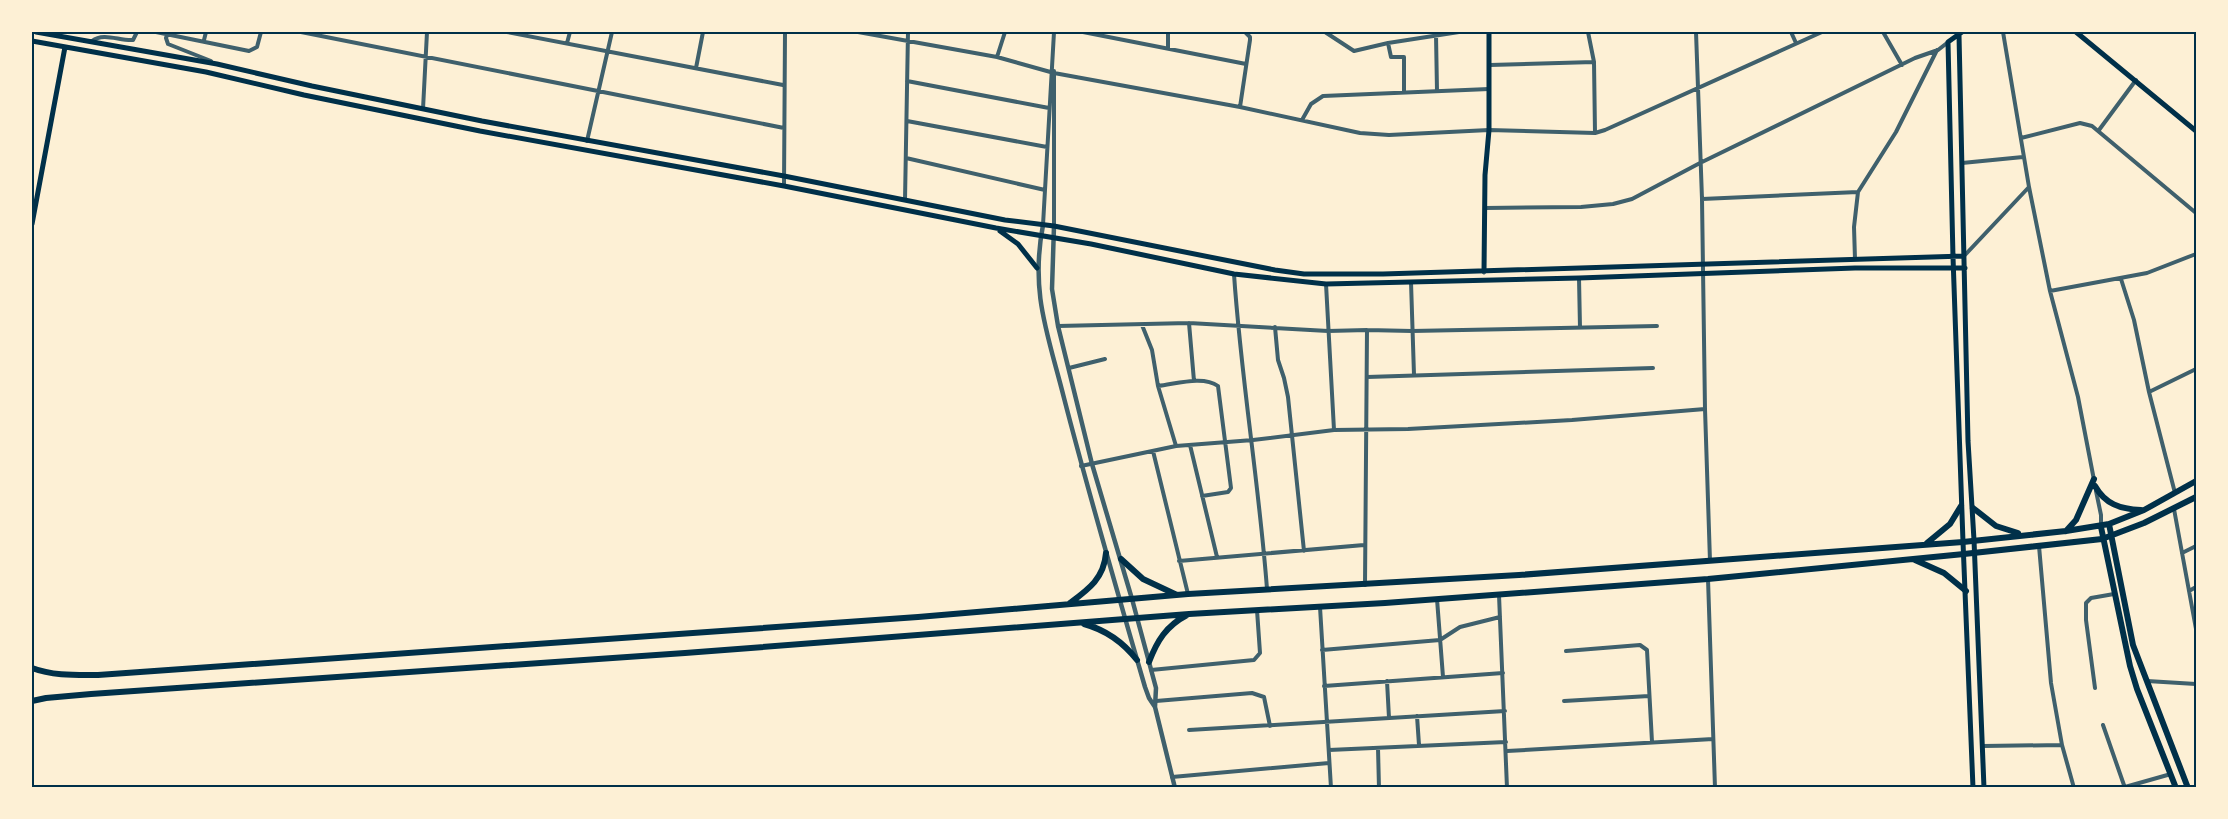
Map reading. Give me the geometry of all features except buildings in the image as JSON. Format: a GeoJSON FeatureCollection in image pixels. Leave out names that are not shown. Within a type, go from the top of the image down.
{"type":"FeatureCollection","features":[{"type":"Feature","properties":{"kind":"highway"},"geometry":{"type":"LineString","coordinates":[[32,669],[47,673],[98,675],[918,617],[1188,594],[1365,585],[1710,562],[1963,542],[2109,525],[2144,510],[2196,481]]}},
{"type":"Feature","properties":{"kind":"highway"},"geometry":{"type":"LineString","coordinates":[[2094,482],[2101,496],[2112,504],[2120,508],[2144,510]]}},
{"type":"Feature","properties":{"kind":"highway"},"geometry":{"type":"LineString","coordinates":[[2066,531],[2076,520],[2094,482]]}},
{"type":"Feature","properties":{"kind":"highway"},"geometry":{"type":"LineString","coordinates":[[32,701],[103,693],[685,653],[1189,614],[1499,595],[1708,579],[2102,539],[2112,537],[2196,497]]}},
{"type":"Feature","properties":{"kind":"highway"},"geometry":{"type":"LineString","coordinates":[[1924,544],[1950,524],[1961,506]]}},
{"type":"Feature","properties":{"kind":"highway"},"geometry":{"type":"LineString","coordinates":[[1972,508],[1996,526],[2024,534]]}},
{"type":"Feature","properties":{"kind":"highway"},"geometry":{"type":"LineString","coordinates":[[2109,525],[2133,645],[2188,788]]}},
{"type":"Feature","properties":{"kind":"highway"},"geometry":{"type":"LineString","coordinates":[[2101,526],[2124,641],[2137,689],[2176,788]]}},
{"type":"Feature","properties":{"kind":"highway"},"geometry":{"type":"LineString","coordinates":[[1068,605],[1098,580],[1104,567],[1106,553]]}},
{"type":"Feature","properties":{"kind":"highway"},"geometry":{"type":"LineString","coordinates":[[1908,558],[1944,573],[1966,591]]}},
{"type":"Feature","properties":{"kind":"highway"},"geometry":{"type":"LineString","coordinates":[[1121,559],[1143,579],[1177,595]]}},
{"type":"Feature","properties":{"kind":"highway"},"geometry":{"type":"LineString","coordinates":[[1149,662],[1167,628],[1189,614]]}},
{"type":"Feature","properties":{"kind":"highway"},"geometry":{"type":"LineString","coordinates":[[1081,624],[1117,639],[1137,660]]}},
{"type":"Feature","properties":{"kind":"main road"},"geometry":{"type":"LineString","coordinates":[[36,32],[217,64],[312,86],[586,141],[1304,274],[1352,275],[1965,256]]}},
{"type":"Feature","properties":{"kind":"main road"},"geometry":{"type":"LineString","coordinates":[[1484,279],[1485,176],[1489,130],[1489,32]]}},
{"type":"Feature","properties":{"kind":"main road"},"geometry":{"type":"LineString","coordinates":[[2076,32],[2196,130]]}},
{"type":"Feature","properties":{"kind":"main road"},"geometry":{"type":"LineString","coordinates":[[1961,33],[1948,42],[1953,268],[1973,788]]}},
{"type":"Feature","properties":{"kind":"main road"},"geometry":{"type":"LineString","coordinates":[[1961,33],[1968,441],[1975,553],[1984,788]]}},
{"type":"Feature","properties":{"kind":"main road"},"geometry":{"type":"LineString","coordinates":[[32,41],[206,72],[304,95],[480,131],[1054,237],[1234,274],[1326,284],[1855,268],[1965,268]]}},
{"type":"Feature","properties":{"kind":"main road"},"geometry":{"type":"LineString","coordinates":[[32,224],[65,47]]}},
{"type":"Feature","properties":{"kind":"main road"},"geometry":{"type":"LineString","coordinates":[[480,131],[482,121]]}},
{"type":"Feature","properties":{"kind":"main road"},"geometry":{"type":"LineString","coordinates":[[996,228],[1018,244],[1037,268]]}},
{"type":"Feature","properties":{"kind":"street"},"geometry":{"type":"LineString","coordinates":[[92,41],[103,37],[133,40],[137,32]]}},
{"type":"Feature","properties":{"kind":"street"},"geometry":{"type":"LineString","coordinates":[[156,32],[167,32],[241,50],[252,50],[259,45],[261,32]]}},
{"type":"Feature","properties":{"kind":"street"},"geometry":{"type":"LineString","coordinates":[[167,32],[168,44],[217,64]]}},
{"type":"Feature","properties":{"kind":"street"},"geometry":{"type":"LineString","coordinates":[[204,40],[206,32]]}},
{"type":"Feature","properties":{"kind":"street"},"geometry":{"type":"LineString","coordinates":[[301,32],[784,128]]}},
{"type":"Feature","properties":{"kind":"street"},"geometry":{"type":"LineString","coordinates":[[423,109],[428,32]]}},
{"type":"Feature","properties":{"kind":"street"},"geometry":{"type":"LineString","coordinates":[[507,32],[526,33],[783,85]]}},
{"type":"Feature","properties":{"kind":"street"},"geometry":{"type":"LineString","coordinates":[[567,43],[570,32]]}},
{"type":"Feature","properties":{"kind":"street"},"geometry":{"type":"LineString","coordinates":[[586,141],[612,32]]}},
{"type":"Feature","properties":{"kind":"street"},"geometry":{"type":"LineString","coordinates":[[696,68],[703,32]]}},
{"type":"Feature","properties":{"kind":"street"},"geometry":{"type":"LineString","coordinates":[[784,186],[785,32]]}},
{"type":"Feature","properties":{"kind":"street"},"geometry":{"type":"LineString","coordinates":[[858,32],[997,57],[1053,72],[1372,134],[1489,130],[1595,133],[1619,125],[1822,32]]}},
{"type":"Feature","properties":{"kind":"street"},"geometry":{"type":"LineString","coordinates":[[906,201],[908,32]]}},
{"type":"Feature","properties":{"kind":"street"},"geometry":{"type":"LineString","coordinates":[[997,57],[1005,32]]}},
{"type":"Feature","properties":{"kind":"street"},"geometry":{"type":"LineString","coordinates":[[1054,32],[1052,56],[1054,237],[1052,289],[1058,326],[1092,464],[1156,688],[1155,707]]}},
{"type":"Feature","properties":{"kind":"street"},"geometry":{"type":"LineString","coordinates":[[1083,32],[1245,64]]}},
{"type":"Feature","properties":{"kind":"street"},"geometry":{"type":"LineString","coordinates":[[1167,48],[1168,32]]}},
{"type":"Feature","properties":{"kind":"street"},"geometry":{"type":"LineString","coordinates":[[1240,107],[1250,37],[1245,32]]}},
{"type":"Feature","properties":{"kind":"street"},"geometry":{"type":"LineString","coordinates":[[1324,32],[1354,51],[1388,43],[1459,32]]}},
{"type":"Feature","properties":{"kind":"street"},"geometry":{"type":"LineString","coordinates":[[1588,32],[1594,62],[1595,133]]}},
{"type":"Feature","properties":{"kind":"street"},"geometry":{"type":"LineString","coordinates":[[1696,32],[1710,562]]}},
{"type":"Feature","properties":{"kind":"street"},"geometry":{"type":"LineString","coordinates":[[1791,32],[1796,43]]}},
{"type":"Feature","properties":{"kind":"street"},"geometry":{"type":"LineString","coordinates":[[1883,32],[1902,65]]}},
{"type":"Feature","properties":{"kind":"street"},"geometry":{"type":"LineString","coordinates":[[2004,32],[2023,157],[2050,291],[2078,397],[2101,515],[2101,526]]}},
{"type":"Feature","properties":{"kind":"street"},"geometry":{"type":"LineString","coordinates":[[1436,35],[1437,91]]}},
{"type":"Feature","properties":{"kind":"street"},"geometry":{"type":"LineString","coordinates":[[1485,208],[1581,207],[1613,204],[1632,199],[1700,163],[1915,58],[1938,50],[1948,42]]}},
{"type":"Feature","properties":{"kind":"street"},"geometry":{"type":"LineString","coordinates":[[1388,43],[1391,57],[1404,57],[1404,93]]}},
{"type":"Feature","properties":{"kind":"street"},"geometry":{"type":"LineString","coordinates":[[1855,259],[1854,227],[1858,192],[1891,141],[1938,50]]}},
{"type":"Feature","properties":{"kind":"street"},"geometry":{"type":"LineString","coordinates":[[1490,65],[1594,62]]}},
{"type":"Feature","properties":{"kind":"street"},"geometry":{"type":"LineString","coordinates":[[1053,72],[1037,268],[1043,324],[1146,693],[1155,707],[1175,788]]}},
{"type":"Feature","properties":{"kind":"street"},"geometry":{"type":"LineString","coordinates":[[2099,130],[2136,80]]}},
{"type":"Feature","properties":{"kind":"street"},"geometry":{"type":"LineString","coordinates":[[907,81],[1049,108]]}},
{"type":"Feature","properties":{"kind":"street"},"geometry":{"type":"LineString","coordinates":[[1302,121],[1311,104],[1323,96],[1489,89]]}},
{"type":"Feature","properties":{"kind":"street"},"geometry":{"type":"LineString","coordinates":[[907,121],[1047,147]]}},
{"type":"Feature","properties":{"kind":"street"},"geometry":{"type":"LineString","coordinates":[[2021,138],[2080,123],[2099,130],[2196,213]]}},
{"type":"Feature","properties":{"kind":"street"},"geometry":{"type":"LineString","coordinates":[[1962,163],[2023,157]]}},
{"type":"Feature","properties":{"kind":"street"},"geometry":{"type":"LineString","coordinates":[[906,158],[1045,190]]}},
{"type":"Feature","properties":{"kind":"street"},"geometry":{"type":"LineString","coordinates":[[1965,256],[2029,187]]}},
{"type":"Feature","properties":{"kind":"street"},"geometry":{"type":"LineString","coordinates":[[1702,200],[1858,192]]}},
{"type":"Feature","properties":{"kind":"street"},"geometry":{"type":"LineString","coordinates":[[2050,291],[2148,273],[2196,254]]}},
{"type":"Feature","properties":{"kind":"street"},"geometry":{"type":"LineString","coordinates":[[1234,274],[1237,325],[1253,440],[1267,589]]}},
{"type":"Feature","properties":{"kind":"street"},"geometry":{"type":"LineString","coordinates":[[1579,278],[1580,328]]}},
{"type":"Feature","properties":{"kind":"street"},"geometry":{"type":"LineString","coordinates":[[2121,279],[2134,320],[2175,493]]}},
{"type":"Feature","properties":{"kind":"street"},"geometry":{"type":"LineString","coordinates":[[1411,282],[1414,375]]}},
{"type":"Feature","properties":{"kind":"street"},"geometry":{"type":"LineString","coordinates":[[1326,284],[1334,430]]}},
{"type":"Feature","properties":{"kind":"street"},"geometry":{"type":"LineString","coordinates":[[1058,326],[1189,323],[1328,331],[1657,326]]}},
{"type":"Feature","properties":{"kind":"street"},"geometry":{"type":"LineString","coordinates":[[1189,323],[1194,381]]}},
{"type":"Feature","properties":{"kind":"street"},"geometry":{"type":"LineString","coordinates":[[1142,325],[1152,350],[1158,387],[1176,446]]}},
{"type":"Feature","properties":{"kind":"street"},"geometry":{"type":"LineString","coordinates":[[1275,327],[1278,360],[1286,385],[1304,551]]}},
{"type":"Feature","properties":{"kind":"street"},"geometry":{"type":"LineString","coordinates":[[1365,585],[1367,330]]}},
{"type":"Feature","properties":{"kind":"street"},"geometry":{"type":"LineString","coordinates":[[1069,368],[1105,359]]}},
{"type":"Feature","properties":{"kind":"street"},"geometry":{"type":"LineString","coordinates":[[1367,377],[1653,368]]}},
{"type":"Feature","properties":{"kind":"street"},"geometry":{"type":"LineString","coordinates":[[2150,392],[2196,369]]}},
{"type":"Feature","properties":{"kind":"street"},"geometry":{"type":"LineString","coordinates":[[1158,387],[1194,381],[1211,382],[1218,386],[1230,490],[1202,496]]}},
{"type":"Feature","properties":{"kind":"street"},"geometry":{"type":"LineString","coordinates":[[1081,466],[1176,446],[1334,430],[1408,429],[1536,422],[1705,409]]}},
{"type":"Feature","properties":{"kind":"street"},"geometry":{"type":"LineString","coordinates":[[1190,445],[1217,557]]}},
{"type":"Feature","properties":{"kind":"street"},"geometry":{"type":"LineString","coordinates":[[1153,451],[1188,594]]}},
{"type":"Feature","properties":{"kind":"street"},"geometry":{"type":"LineString","coordinates":[[2174,509],[2196,629]]}},
{"type":"Feature","properties":{"kind":"street"},"geometry":{"type":"LineString","coordinates":[[2101,515],[2109,525]]}},
{"type":"Feature","properties":{"kind":"street"},"geometry":{"type":"LineString","coordinates":[[1179,561],[1364,545]]}},
{"type":"Feature","properties":{"kind":"street"},"geometry":{"type":"LineString","coordinates":[[2039,545],[2050,673],[2062,745],[2074,788]]}},
{"type":"Feature","properties":{"kind":"street"},"geometry":{"type":"LineString","coordinates":[[2182,553],[2196,546]]}},
{"type":"Feature","properties":{"kind":"street"},"geometry":{"type":"LineString","coordinates":[[1708,579],[1715,788]]}},
{"type":"Feature","properties":{"kind":"street"},"geometry":{"type":"LineString","coordinates":[[2188,591],[2196,587]]}},
{"type":"Feature","properties":{"kind":"street"},"geometry":{"type":"LineString","coordinates":[[2096,688],[2086,620],[2086,603],[2091,598],[2114,594]]}},
{"type":"Feature","properties":{"kind":"street"},"geometry":{"type":"LineString","coordinates":[[1499,595],[1507,788]]}},
{"type":"Feature","properties":{"kind":"street"},"geometry":{"type":"LineString","coordinates":[[1437,599],[1443,677]]}},
{"type":"Feature","properties":{"kind":"street"},"geometry":{"type":"LineString","coordinates":[[1320,606],[1331,788]]}},
{"type":"Feature","properties":{"kind":"street"},"geometry":{"type":"LineString","coordinates":[[1151,670],[1254,660],[1260,653],[1257,610]]}},
{"type":"Feature","properties":{"kind":"street"},"geometry":{"type":"LineString","coordinates":[[1322,650],[1440,640],[1460,627],[1500,617]]}},
{"type":"Feature","properties":{"kind":"street"},"geometry":{"type":"LineString","coordinates":[[1566,651],[1644,647],[1647,650],[1652,742]]}},
{"type":"Feature","properties":{"kind":"street"},"geometry":{"type":"LineString","coordinates":[[1324,686],[1503,673]]}},
{"type":"Feature","properties":{"kind":"street"},"geometry":{"type":"LineString","coordinates":[[1387,681],[1389,718]]}},
{"type":"Feature","properties":{"kind":"street"},"geometry":{"type":"LineString","coordinates":[[2147,681],[2196,684]]}},
{"type":"Feature","properties":{"kind":"street"},"geometry":{"type":"LineString","coordinates":[[1156,701],[1259,694],[1264,697],[1270,726]]}},
{"type":"Feature","properties":{"kind":"street"},"geometry":{"type":"LineString","coordinates":[[1564,701],[1649,696]]}},
{"type":"Feature","properties":{"kind":"street"},"geometry":{"type":"LineString","coordinates":[[1189,730],[1505,711]]}},
{"type":"Feature","properties":{"kind":"street"},"geometry":{"type":"LineString","coordinates":[[1417,716],[1419,746]]}},
{"type":"Feature","properties":{"kind":"street"},"geometry":{"type":"LineString","coordinates":[[2103,725],[2125,787],[2171,774]]}},
{"type":"Feature","properties":{"kind":"street"},"geometry":{"type":"LineString","coordinates":[[1507,751],[1713,739]]}},
{"type":"Feature","properties":{"kind":"street"},"geometry":{"type":"LineString","coordinates":[[1329,750],[1506,742]]}},
{"type":"Feature","properties":{"kind":"street"},"geometry":{"type":"LineString","coordinates":[[1983,746],[2062,745]]}},
{"type":"Feature","properties":{"kind":"street"},"geometry":{"type":"LineString","coordinates":[[1378,748],[1379,788]]}},
{"type":"Feature","properties":{"kind":"street"},"geometry":{"type":"LineString","coordinates":[[1172,777],[1329,763]]}}]}
